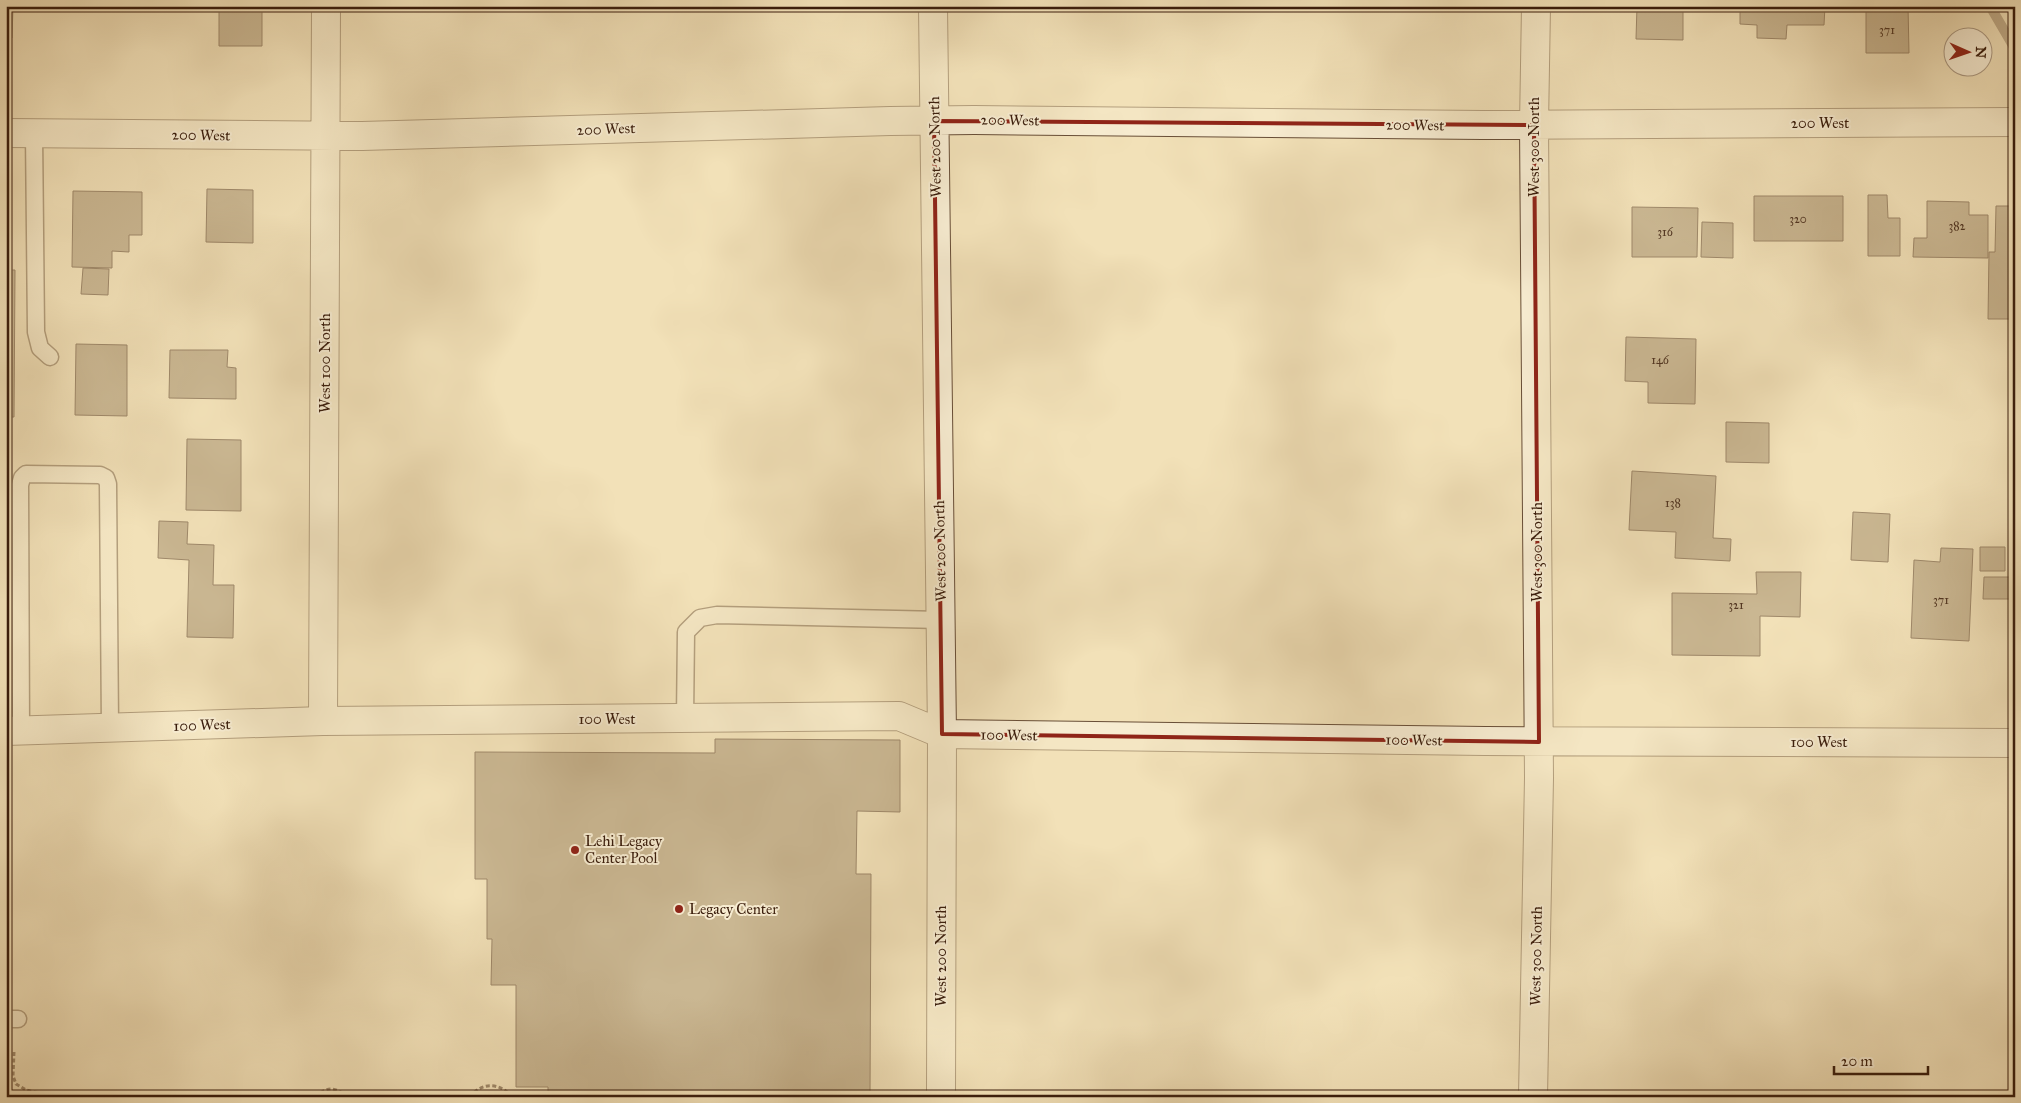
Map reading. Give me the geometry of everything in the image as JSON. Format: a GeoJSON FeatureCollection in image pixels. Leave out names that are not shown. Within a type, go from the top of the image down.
{"type":"FeatureCollection","features":[{"type":"Feature","properties":{"kind":"street","name":"West 100 North"},"geometry":{"type":"LineString","coordinates":[[323,721],[326,6]]}},
{"type":"Feature","properties":{"kind":"street","name":"West 200 North"},"geometry":{"type":"LineString","coordinates":[[933,6],[942,734],[941,1097]]}},
{"type":"Feature","properties":{"kind":"street","name":"West 300 North"},"geometry":{"type":"LineString","coordinates":[[1534,1097],[1539,742],[1534,125],[1536,6]]}},
{"type":"Feature","properties":{"kind":"street","name":"200 West"},"geometry":{"type":"LineString","coordinates":[[6,133],[326,136],[934,120],[1534,125],[2015,122]]}},
{"type":"Feature","properties":{"kind":"street","name":"100 West"},"geometry":{"type":"LineString","coordinates":[[14,730],[323,721],[899,716],[942,734],[1539,742],[2015,743]]}},
{"type":"Feature","properties":{"kind":"lane"},"geometry":{"type":"LineString","coordinates":[[34,133],[36,332],[40,348],[50,357]]}},
{"type":"Feature","properties":{"kind":"lane"},"geometry":{"type":"LineString","coordinates":[[14,730],[20,485],[22,478],[26,474],[100,475],[106,478],[108,484],[110,727]]}},
{"type":"Feature","properties":{"kind":"lane"},"geometry":{"type":"LineString","coordinates":[[684,718],[686,632],[700,618],[717,615],[941,620]]}},
{"type":"Feature","properties":{"kind":"path"},"geometry":{"type":"LineString","coordinates":[[14,1052],[13,1076],[16,1084],[26,1090],[59,1097]]}},
{"type":"Feature","properties":{"kind":"path"},"geometry":{"type":"LineString","coordinates":[[470,1097],[477,1089],[492,1085],[507,1091],[512,1097]]}},
{"type":"Feature","properties":{"kind":"path"},"geometry":{"type":"LineString","coordinates":[[316,1097],[320,1093],[331,1089],[337,1090],[347,1097]]}},
{"type":"Feature","properties":{"kind":"highlighted area"},"geometry":{"type":"Polygon","coordinates":[[[934,121],[1534,125],[1539,742],[942,734],[934,121]]]}},
{"type":"Feature","properties":{"kind":"building"},"geometry":{"type":"Polygon","coordinates":[[[6,6],[13,6],[12,38],[6,38],[6,6]]]}},
{"type":"Feature","properties":{"kind":"building"},"geometry":{"type":"Polygon","coordinates":[[[219,6],[262,6],[262,46],[219,46],[219,6]]]}},
{"type":"Feature","properties":{"kind":"building"},"geometry":{"type":"Polygon","coordinates":[[[1637,6],[1691,6],[1683,7],[1683,40],[1636,39],[1637,6]]]}},
{"type":"Feature","properties":{"kind":"building"},"geometry":{"type":"Polygon","coordinates":[[[1740,6],[1825,6],[1824,25],[1787,25],[1786,39],[1757,38],[1757,25],[1740,24],[1740,6]]]}},
{"type":"Feature","properties":{"kind":"building"},"geometry":{"type":"Polygon","coordinates":[[[1866,6],[1908,6],[1909,53],[1866,53],[1866,6]]]}},
{"type":"Feature","properties":{"kind":"building"},"geometry":{"type":"Polygon","coordinates":[[[207,189],[253,190],[253,243],[206,242],[207,189]]]}},
{"type":"Feature","properties":{"kind":"building"},"geometry":{"type":"Polygon","coordinates":[[[73,191],[142,192],[142,235],[129,235],[129,252],[112,251],[112,268],[72,267],[73,191]]]}},
{"type":"Feature","properties":{"kind":"building"},"geometry":{"type":"Polygon","coordinates":[[[1868,195],[1887,195],[1888,218],[1900,218],[1900,256],[1868,256],[1868,195]]]}},
{"type":"Feature","properties":{"kind":"building"},"geometry":{"type":"Polygon","coordinates":[[[1754,196],[1843,196],[1843,241],[1754,241],[1754,196]]]}},
{"type":"Feature","properties":{"kind":"building"},"geometry":{"type":"Polygon","coordinates":[[[1927,201],[1969,202],[1969,215],[1988,215],[1988,258],[1913,257],[1914,238],[1927,238],[1927,201]]]}},
{"type":"Feature","properties":{"kind":"building"},"geometry":{"type":"Polygon","coordinates":[[[1996,206],[2015,206],[2015,319],[1988,319],[1989,252],[1995,252],[1996,206]]]}},
{"type":"Feature","properties":{"kind":"building"},"geometry":{"type":"Polygon","coordinates":[[[1632,207],[1698,208],[1697,257],[1632,257],[1632,207]]]}},
{"type":"Feature","properties":{"kind":"building"},"geometry":{"type":"Polygon","coordinates":[[[1702,222],[1733,223],[1733,258],[1701,257],[1702,222]]]}},
{"type":"Feature","properties":{"kind":"building"},"geometry":{"type":"Polygon","coordinates":[[[83,268],[109,269],[108,295],[81,294],[83,268]]]}},
{"type":"Feature","properties":{"kind":"building"},"geometry":{"type":"Polygon","coordinates":[[[6,270],[15,270],[14,417],[6,417],[6,270]]]}},
{"type":"Feature","properties":{"kind":"building"},"geometry":{"type":"Polygon","coordinates":[[[1626,337],[1696,339],[1695,404],[1648,403],[1648,382],[1625,381],[1626,337]]]}},
{"type":"Feature","properties":{"kind":"building"},"geometry":{"type":"Polygon","coordinates":[[[76,344],[127,345],[127,416],[75,415],[76,344]]]}},
{"type":"Feature","properties":{"kind":"building"},"geometry":{"type":"Polygon","coordinates":[[[170,350],[228,350],[227,367],[236,368],[236,399],[169,398],[170,350]]]}},
{"type":"Feature","properties":{"kind":"building"},"geometry":{"type":"Polygon","coordinates":[[[1726,422],[1769,423],[1769,463],[1726,462],[1726,422]]]}},
{"type":"Feature","properties":{"kind":"building"},"geometry":{"type":"Polygon","coordinates":[[[187,439],[241,440],[241,511],[186,510],[187,439]]]}},
{"type":"Feature","properties":{"kind":"building"},"geometry":{"type":"Polygon","coordinates":[[[1632,471],[1716,476],[1713,538],[1731,539],[1730,561],[1675,558],[1676,532],[1629,530],[1632,471]]]}},
{"type":"Feature","properties":{"kind":"building"},"geometry":{"type":"Polygon","coordinates":[[[1853,512],[1890,514],[1888,562],[1851,560],[1853,512]]]}},
{"type":"Feature","properties":{"kind":"building"},"geometry":{"type":"Polygon","coordinates":[[[159,521],[188,522],[187,544],[214,545],[213,585],[234,585],[233,638],[187,637],[189,560],[158,558],[159,521]]]}},
{"type":"Feature","properties":{"kind":"building"},"geometry":{"type":"Polygon","coordinates":[[[1980,547],[2005,547],[2005,571],[1980,571],[1980,547]]]}},
{"type":"Feature","properties":{"kind":"building"},"geometry":{"type":"Polygon","coordinates":[[[1941,548],[1973,549],[1969,641],[1911,638],[1914,560],[1940,562],[1941,548]]]}},
{"type":"Feature","properties":{"kind":"building"},"geometry":{"type":"Polygon","coordinates":[[[1756,572],[1801,572],[1800,617],[1760,616],[1760,656],[1672,655],[1672,593],[1757,594],[1756,572]]]}},
{"type":"Feature","properties":{"kind":"building"},"geometry":{"type":"Polygon","coordinates":[[[1984,577],[2013,577],[2013,599],[1983,599],[1984,577]]]}},
{"type":"Feature","properties":{"kind":"building","name":"Legacy Center"},"geometry":{"type":"Polygon","coordinates":[[[715,739],[900,740],[900,812],[857,811],[856,874],[871,874],[870,1097],[548,1097],[548,1087],[516,1087],[516,985],[491,985],[492,939],[487,939],[487,879],[475,879],[475,752],[715,753],[715,739]]]}},
{"type":"Feature","properties":{"kind":"waterway"},"geometry":{"type":"LineString","coordinates":[[1990,6],[2015,49]]}},
{"type":"Feature","properties":{"kind":"place","name":"Lehi Legacy Center Pool"},"geometry":{"type":"Point","coordinates":[575,850]}},
{"type":"Feature","properties":{"kind":"place","name":"Legacy Center"},"geometry":{"type":"Point","coordinates":[679,909]}}]}
